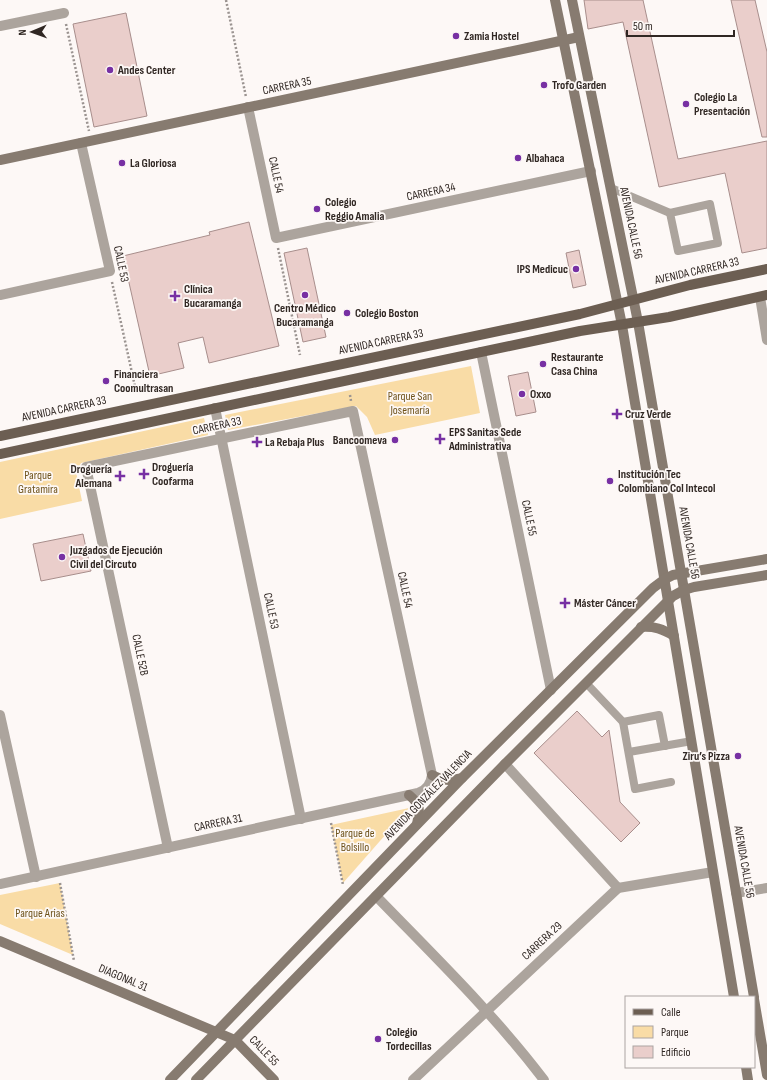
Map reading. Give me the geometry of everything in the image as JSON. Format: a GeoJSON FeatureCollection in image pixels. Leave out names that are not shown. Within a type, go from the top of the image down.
{"type":"FeatureCollection","features":[{"type":"Feature","properties":{"kind":"main road","name":"AVENIDA CARRERA 33"},"geometry":{"type":"LineString","coordinates":[[0,436],[572,316],[690,285],[767,269]]}},
{"type":"Feature","properties":{"kind":"main road"},"geometry":{"type":"LineString","coordinates":[[0,454],[481,352],[763,296]]}},
{"type":"Feature","properties":{"kind":"street"},"geometry":{"type":"LineString","coordinates":[[555,0],[619,304],[734,996]]}},
{"type":"Feature","properties":{"kind":"street","name":"AVENIDA CALLE 56"},"geometry":{"type":"LineString","coordinates":[[572,0],[634,300],[754,996]]}},
{"type":"Feature","properties":{"kind":"street"},"geometry":{"type":"LineString","coordinates":[[0,26],[64,13]]}},
{"type":"Feature","properties":{"kind":"street","name":"CARRERA 35"},"geometry":{"type":"LineString","coordinates":[[0,160],[579,37]]}},
{"type":"Feature","properties":{"kind":"street","name":"CALLE 54"},"geometry":{"type":"LineString","coordinates":[[248,107],[276,238]]}},
{"type":"Feature","properties":{"kind":"street","name":"CALLE 53"},"geometry":{"type":"LineString","coordinates":[[86,142],[110,271]]}},
{"type":"Feature","properties":{"kind":"street","name":"CARRERA 34"},"geometry":{"type":"LineString","coordinates":[[276,238],[591,171]]}},
{"type":"Feature","properties":{"kind":"street"},"geometry":{"type":"LineString","coordinates":[[0,295],[110,271]]}},
{"type":"Feature","properties":{"kind":"street"},"geometry":{"type":"LineString","coordinates":[[763,296],[767,340]]}},
{"type":"Feature","properties":{"kind":"street","name":"CALLE 55"},"geometry":{"type":"LineString","coordinates":[[481,352],[551,690]]}},
{"type":"Feature","properties":{"kind":"street","name":"CALLE 53"},"geometry":{"type":"LineString","coordinates":[[215,408],[301,819]]}},
{"type":"Feature","properties":{"kind":"street","name":"CALLE 54"},"geometry":{"type":"LineString","coordinates":[[353,411],[432,775]]}},
{"type":"Feature","properties":{"kind":"street","name":"CARRERA 33"},"geometry":{"type":"LineString","coordinates":[[86,467],[353,411]]}},
{"type":"Feature","properties":{"kind":"street","name":"CALLE 52B"},"geometry":{"type":"LineString","coordinates":[[86,467],[168,848]]}},
{"type":"Feature","properties":{"kind":"street","name":"AVENIDA GONZÁLEZ VALENCIA"},"geometry":{"type":"LineString","coordinates":[[170,1080],[462,778],[653,588],[665,579],[681,574],[767,559]]}},
{"type":"Feature","properties":{"kind":"street"},"geometry":{"type":"LineString","coordinates":[[196,1080],[505,764],[668,600],[684,590],[767,575]]}},
{"type":"Feature","properties":{"kind":"street"},"geometry":{"type":"LineString","coordinates":[[641,627],[657,627],[674,636]]}},
{"type":"Feature","properties":{"kind":"street"},"geometry":{"type":"LineString","coordinates":[[0,715],[36,877]]}},
{"type":"Feature","properties":{"kind":"street"},"geometry":{"type":"LineString","coordinates":[[505,764],[618,888],[713,872]]}},
{"type":"Feature","properties":{"kind":"street"},"geometry":{"type":"LineString","coordinates":[[432,775],[443,781],[462,778]]}},
{"type":"Feature","properties":{"kind":"street","name":"CARRERA 31"},"geometry":{"type":"LineString","coordinates":[[0,884],[418,793],[430,784],[432,775]]}},
{"type":"Feature","properties":{"kind":"street"},"geometry":{"type":"LineString","coordinates":[[409,795],[420,807],[417,824]]}},
{"type":"Feature","properties":{"kind":"street","name":"CARRERA 29"},"geometry":{"type":"LineString","coordinates":[[413,1080],[618,888]]}},
{"type":"Feature","properties":{"kind":"street"},"geometry":{"type":"LineString","coordinates":[[736,894],[767,888]]}},
{"type":"Feature","properties":{"kind":"street"},"geometry":{"type":"LineString","coordinates":[[376,896],[487,1011],[525,1055],[544,1080]]}},
{"type":"Feature","properties":{"kind":"street","name":"DIAGONAL 31"},"geometry":{"type":"LineString","coordinates":[[0,941],[235,1040]]}},
{"type":"Feature","properties":{"kind":"street","name":"AVENIDA CALLE 56"},"geometry":{"type":"LineString","coordinates":[[755,1004],[767,1075]]}},
{"type":"Feature","properties":{"kind":"street","name":"CALLE 55"},"geometry":{"type":"LineString","coordinates":[[235,1040],[274,1080]]}},
{"type":"Feature","properties":{"kind":"street"},"geometry":{"type":"LineString","coordinates":[[746,1068],[748,1080]]}},
{"type":"Feature","properties":{"kind":"street"},"geometry":{"type":"LineString","coordinates":[[761,1080],[767,1079]]}},
{"type":"Feature","properties":{"kind":"lane"},"geometry":{"type":"LineString","coordinates":[[611,188],[670,213],[710,204],[718,243],[678,251],[670,213]]}},
{"type":"Feature","properties":{"kind":"lane"},"geometry":{"type":"LineString","coordinates":[[586,683],[623,722],[635,789],[671,782]]}},
{"type":"Feature","properties":{"kind":"lane"},"geometry":{"type":"LineString","coordinates":[[623,722],[660,715],[665,746]]}},
{"type":"Feature","properties":{"kind":"lane"},"geometry":{"type":"LineString","coordinates":[[629,752],[692,741]]}},
{"type":"Feature","properties":{"kind":"path"},"geometry":{"type":"LineString","coordinates":[[226,0],[248,107]]}},
{"type":"Feature","properties":{"kind":"path"},"geometry":{"type":"LineString","coordinates":[[64,13],[86,142]]}},
{"type":"Feature","properties":{"kind":"path"},"geometry":{"type":"LineString","coordinates":[[276,238],[300,355]]}},
{"type":"Feature","properties":{"kind":"path","name":"CALLE 53"},"geometry":{"type":"LineString","coordinates":[[110,271],[136,391]]}},
{"type":"Feature","properties":{"kind":"path"},"geometry":{"type":"LineString","coordinates":[[328,813],[346,898]]}},
{"type":"Feature","properties":{"kind":"path"},"geometry":{"type":"LineString","coordinates":[[58,872],[76,973]]}},
{"type":"Feature","properties":{"kind":"green space","name":"Parque San Josemaría"},"geometry":{"type":"Polygon","coordinates":[[[471,366],[480,413],[375,435],[367,417],[356,406],[228,430],[225,415],[471,366]]]}},
{"type":"Feature","properties":{"kind":"green space","name":"Parque Gratamira"},"geometry":{"type":"Polygon","coordinates":[[[204,418],[208,435],[81,463],[76,472],[82,501],[0,519],[0,462],[204,418]]]}},
{"type":"Feature","properties":{"kind":"green space","name":"Parque de Bolsillo"},"geometry":{"type":"Polygon","coordinates":[[[409,808],[343,883],[331,825],[409,808]]]}},
{"type":"Feature","properties":{"kind":"green space","name":"Parque Arias"},"geometry":{"type":"Polygon","coordinates":[[[60,883],[73,955],[0,924],[0,895],[60,883]]]}},
{"type":"Feature","properties":{"kind":"building"},"geometry":{"type":"Polygon","coordinates":[[[584,0],[643,0],[678,159],[767,141],[767,248],[742,253],[725,173],[659,187],[623,22],[588,29],[584,0]]]}},
{"type":"Feature","properties":{"kind":"building"},"geometry":{"type":"Polygon","coordinates":[[[731,0],[755,0],[767,52],[767,137],[762,137],[731,0]]]}},
{"type":"Feature","properties":{"kind":"building","name":"Andes Center"},"geometry":{"type":"Polygon","coordinates":[[[126,13],[147,116],[94,127],[73,24],[126,13]]]}},
{"type":"Feature","properties":{"kind":"building","name":"Clínica Bucaramanga"},"geometry":{"type":"Polygon","coordinates":[[[249,222],[279,346],[209,363],[203,337],[178,343],[184,368],[150,376],[123,256],[210,235],[209,232],[249,222]]]}},
{"type":"Feature","properties":{"kind":"building","name":"Centro Médico Bucaramanga"},"geometry":{"type":"Polygon","coordinates":[[[307,248],[326,337],[303,342],[284,253],[307,248]]]}},
{"type":"Feature","properties":{"kind":"building","name":"IPS Medicuc"},"geometry":{"type":"Polygon","coordinates":[[[579,250],[586,285],[573,288],[566,253],[579,250]]]}},
{"type":"Feature","properties":{"kind":"building","name":"Oxxo"},"geometry":{"type":"Polygon","coordinates":[[[528,372],[536,412],[516,416],[508,376],[528,372]]]}},
{"type":"Feature","properties":{"kind":"building","name":"Juzgados de Ejecución Civil del Circuto"},"geometry":{"type":"Polygon","coordinates":[[[83,534],[91,571],[41,581],[33,544],[83,534]]]}},
{"type":"Feature","properties":{"kind":"building"},"geometry":{"type":"Polygon","coordinates":[[[577,711],[602,737],[609,730],[620,802],[640,823],[621,842],[534,753],[577,711]]]}},
{"type":"Feature","properties":{"kind":"place","name":"Zamia Hostel"},"geometry":{"type":"Point","coordinates":[456,36]}},
{"type":"Feature","properties":{"kind":"place","name":"Andes Center"},"geometry":{"type":"Point","coordinates":[110,70]}},
{"type":"Feature","properties":{"kind":"place","name":"Trofo Garden"},"geometry":{"type":"Point","coordinates":[544,85]}},
{"type":"Feature","properties":{"kind":"place","name":"Colegio La Presentación"},"geometry":{"type":"Point","coordinates":[686,104]}},
{"type":"Feature","properties":{"kind":"place","name":"Albahaca"},"geometry":{"type":"Point","coordinates":[518,158]}},
{"type":"Feature","properties":{"kind":"place","name":"La Gloriosa"},"geometry":{"type":"Point","coordinates":[122,163]}},
{"type":"Feature","properties":{"kind":"place","name":"Colegio Reggio Amalia"},"geometry":{"type":"Point","coordinates":[317,209]}},
{"type":"Feature","properties":{"kind":"place","name":"IPS Medicuc"},"geometry":{"type":"Point","coordinates":[576,269]}},
{"type":"Feature","properties":{"kind":"place","name":"Centro Médico Bucaramanga"},"geometry":{"type":"Point","coordinates":[305,295]}},
{"type":"Feature","properties":{"kind":"place","name":"Clínica Bucaramanga"},"geometry":{"type":"Point","coordinates":[175,296]}},
{"type":"Feature","properties":{"kind":"place","name":"Colegio Boston"},"geometry":{"type":"Point","coordinates":[347,313]}},
{"type":"Feature","properties":{"kind":"place","name":"Restaurante Casa China"},"geometry":{"type":"Point","coordinates":[543,364]}},
{"type":"Feature","properties":{"kind":"place","name":"Financiera Coomultrasan"},"geometry":{"type":"Point","coordinates":[106,381]}},
{"type":"Feature","properties":{"kind":"place","name":"Oxxo"},"geometry":{"type":"Point","coordinates":[522,394]}},
{"type":"Feature","properties":{"kind":"place","name":"Cruz Verde"},"geometry":{"type":"Point","coordinates":[617,414]}},
{"type":"Feature","properties":{"kind":"place","name":"EPS Sanitas Sede Administrativa"},"geometry":{"type":"Point","coordinates":[440,439]}},
{"type":"Feature","properties":{"kind":"place","name":"Bancoomeva"},"geometry":{"type":"Point","coordinates":[395,440]}},
{"type":"Feature","properties":{"kind":"place","name":"La Rebaja Plus"},"geometry":{"type":"Point","coordinates":[257,442]}},
{"type":"Feature","properties":{"kind":"place","name":"Droguería Coofarma"},"geometry":{"type":"Point","coordinates":[144,474]}},
{"type":"Feature","properties":{"kind":"place","name":"Droguería Alemana"},"geometry":{"type":"Point","coordinates":[120,476]}},
{"type":"Feature","properties":{"kind":"place","name":"Institución Tec Colombiano Col Intecol"},"geometry":{"type":"Point","coordinates":[610,481]}},
{"type":"Feature","properties":{"kind":"place","name":"Juzgados de Ejecución Civil del Circuto"},"geometry":{"type":"Point","coordinates":[62,557]}},
{"type":"Feature","properties":{"kind":"place","name":"Máster Cáncer"},"geometry":{"type":"Point","coordinates":[565,603]}},
{"type":"Feature","properties":{"kind":"place","name":"Ziru’s Pizza"},"geometry":{"type":"Point","coordinates":[738,756]}},
{"type":"Feature","properties":{"kind":"place","name":"Colegio Tordecillas"},"geometry":{"type":"Point","coordinates":[378,1039]}}]}
